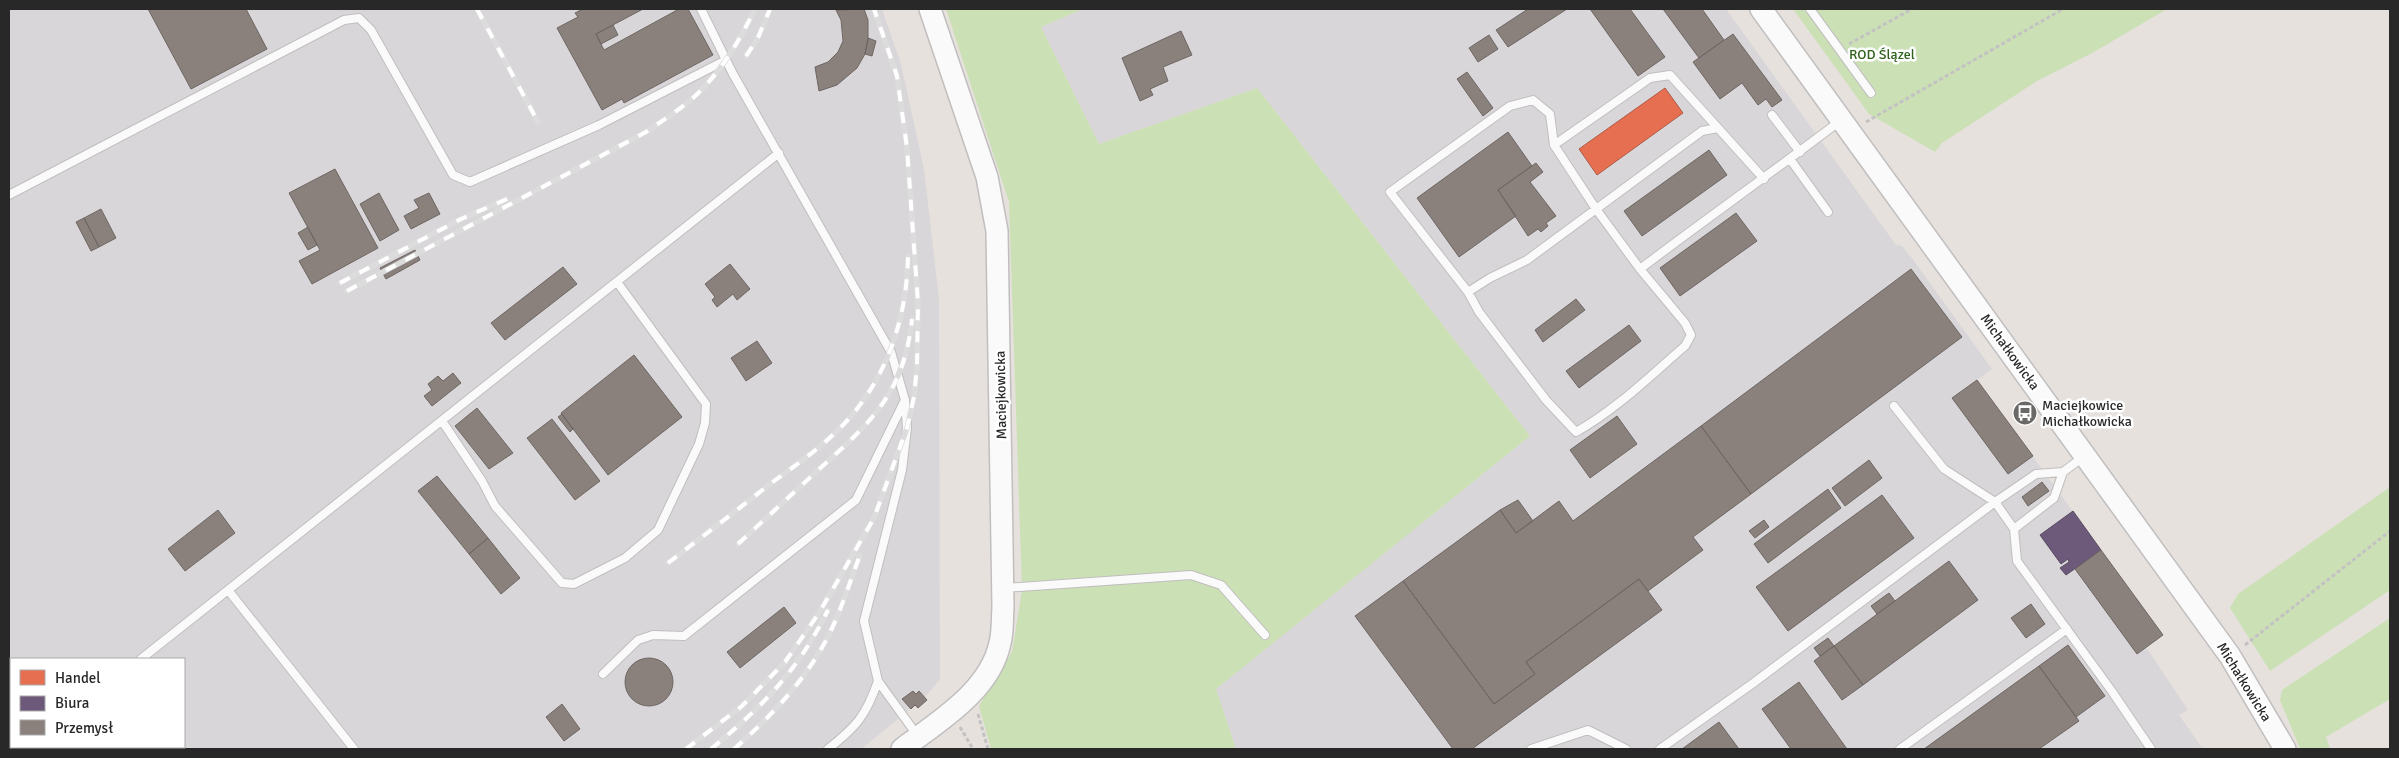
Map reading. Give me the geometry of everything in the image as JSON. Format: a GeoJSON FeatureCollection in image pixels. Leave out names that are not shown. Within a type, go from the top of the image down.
{"type":"FeatureCollection","features":[{"type":"Feature","properties":{"kind":"street","name":"Maciejkowicka"},"geometry":{"type":"LineString","coordinates":[[910,743],[951,711],[986,677],[1000,644],[1003,588],[997,232],[987,177],[930,9]]}},
{"type":"Feature","properties":{"kind":"street","name":"Michałkowicka"},"geometry":{"type":"LineString","coordinates":[[1761,9],[2230,656],[2285,749]]}},
{"type":"Feature","properties":{"kind":"lane"},"geometry":{"type":"LineString","coordinates":[[701,9],[733,74],[891,352],[905,400],[907,428],[902,470],[864,622],[878,681],[910,743]]}},
{"type":"Feature","properties":{"kind":"lane"},"geometry":{"type":"LineString","coordinates":[[1810,9],[1871,93]]}},
{"type":"Feature","properties":{"kind":"lane"},"geometry":{"type":"LineString","coordinates":[[9,195],[344,20],[359,18],[371,30],[453,174],[470,182],[599,125],[726,60]]}},
{"type":"Feature","properties":{"kind":"lane"},"geometry":{"type":"LineString","coordinates":[[1554,145],[1650,78],[1670,75],[1764,179]]}},
{"type":"Feature","properties":{"kind":"lane"},"geometry":{"type":"LineString","coordinates":[[1533,100],[1550,114],[1554,145],[1596,209],[1640,269],[1685,323],[1691,335],[1685,346],[1626,398],[1594,422],[1576,432],[1546,400],[1479,312],[1468,292],[1390,192],[1510,106],[1533,100]]}},
{"type":"Feature","properties":{"kind":"lane"},"geometry":{"type":"LineString","coordinates":[[1772,116],[1800,152]]}},
{"type":"Feature","properties":{"kind":"lane"},"geometry":{"type":"LineString","coordinates":[[1640,269],[1712,214],[1800,152],[1846,125]]}},
{"type":"Feature","properties":{"kind":"lane"},"geometry":{"type":"LineString","coordinates":[[1468,292],[1490,278],[1527,260],[1702,131],[1718,128]]}},
{"type":"Feature","properties":{"kind":"lane"},"geometry":{"type":"LineString","coordinates":[[142,658],[779,153]]}},
{"type":"Feature","properties":{"kind":"lane"},"geometry":{"type":"LineString","coordinates":[[1790,159],[1828,212]]}},
{"type":"Feature","properties":{"kind":"lane"},"geometry":{"type":"LineString","coordinates":[[442,421],[482,481],[495,506],[562,583],[574,584],[625,558],[658,530],[699,444],[705,423],[706,404],[617,282]]}},
{"type":"Feature","properties":{"kind":"lane"},"geometry":{"type":"LineString","coordinates":[[603,674],[638,640],[653,635],[684,636],[856,500],[905,400]]}},
{"type":"Feature","properties":{"kind":"lane"},"geometry":{"type":"LineString","coordinates":[[1894,406],[1944,469],[1995,502],[2014,529],[2018,561],[2111,690],[2150,749]]}},
{"type":"Feature","properties":{"kind":"lane"},"geometry":{"type":"LineString","coordinates":[[1660,749],[1752,684],[1995,502],[2036,474],[2063,472],[2084,456]]}},
{"type":"Feature","properties":{"kind":"lane"},"geometry":{"type":"LineString","coordinates":[[2014,529],[2054,498],[2063,472]]}},
{"type":"Feature","properties":{"kind":"lane"},"geometry":{"type":"LineString","coordinates":[[1003,588],[1191,575],[1221,585],[1265,636]]}},
{"type":"Feature","properties":{"kind":"lane"},"geometry":{"type":"LineString","coordinates":[[228,590],[354,749]]}},
{"type":"Feature","properties":{"kind":"lane"},"geometry":{"type":"LineString","coordinates":[[1900,749],[2067,629]]}},
{"type":"Feature","properties":{"kind":"lane"},"geometry":{"type":"LineString","coordinates":[[828,749],[854,728],[871,703],[878,681]]}},
{"type":"Feature","properties":{"kind":"lane"},"geometry":{"type":"LineString","coordinates":[[1531,749],[1588,730],[1626,749]]}},
{"type":"Feature","properties":{"kind":"path"},"geometry":{"type":"LineString","coordinates":[[1840,50],[1912,9]]}},
{"type":"Feature","properties":{"kind":"path"},"geometry":{"type":"LineString","coordinates":[[2050,9],[2054,14]]}},
{"type":"Feature","properties":{"kind":"path"},"geometry":{"type":"LineString","coordinates":[[1846,125],[2063,9]]}},
{"type":"Feature","properties":{"kind":"path"},"geometry":{"type":"LineString","coordinates":[[2230,656],[2390,531]]}},
{"type":"Feature","properties":{"kind":"path"},"geometry":{"type":"LineString","coordinates":[[978,686],[978,716],[988,749]]}},
{"type":"Feature","properties":{"kind":"path"},"geometry":{"type":"LineString","coordinates":[[951,711],[973,749]]}},
{"type":"Feature","properties":{"kind":"shaded area"},"geometry":{"type":"Polygon","coordinates":[[[9,9],[882,9],[901,64],[924,169],[939,299],[940,679],[925,697],[861,749],[9,749],[9,9]]]}},
{"type":"Feature","properties":{"kind":"shaded area"},"geometry":{"type":"Polygon","coordinates":[[[1083,9],[1726,9],[1896,245],[1902,246],[1914,261],[1992,369],[1977,380],[2163,635],[2146,647],[2188,710],[2179,715],[2203,749],[1236,749],[1215,689],[1530,436],[1257,88],[1099,144],[1041,27],[1083,9]]]}},
{"type":"Feature","properties":{"kind":"green space"},"geometry":{"type":"Polygon","coordinates":[[[946,9],[1083,9],[1041,27],[1099,144],[1257,88],[1530,436],[1216,689],[1236,749],[991,749],[979,706],[1012,652],[1022,590],[1009,202],[946,9]]]}},
{"type":"Feature","properties":{"kind":"green space","name":"ROD Ślązel"},"geometry":{"type":"Polygon","coordinates":[[[1793,9],[2167,9],[2094,52],[2037,81],[1942,143],[1935,152],[1869,114],[1793,9]]]}},
{"type":"Feature","properties":{"kind":"green space"},"geometry":{"type":"Polygon","coordinates":[[[2390,487],[2390,590],[2270,671],[2230,608],[2238,594],[2390,487]]]}},
{"type":"Feature","properties":{"kind":"green space"},"geometry":{"type":"Polygon","coordinates":[[[2390,618],[2390,699],[2326,737],[2330,749],[2300,749],[2280,700],[2282,690],[2390,618]]]}},
{"type":"Feature","properties":{"kind":"building: Handel"},"geometry":{"type":"Polygon","coordinates":[[[1665,88],[1683,113],[1597,175],[1579,149],[1665,88]]]}},
{"type":"Feature","properties":{"kind":"building: Biura"},"geometry":{"type":"Polygon","coordinates":[[[2073,511],[2101,550],[2066,575],[2060,568],[2069,562],[2068,559],[2061,564],[2040,535],[2073,511]]]}},
{"type":"Feature","properties":{"kind":"building: Przemysł"},"geometry":{"type":"Polygon","coordinates":[[[148,9],[246,9],[267,49],[191,89],[148,9]]]}},
{"type":"Feature","properties":{"kind":"building: Przemysł"},"geometry":{"type":"Polygon","coordinates":[[[583,9],[643,9],[596,34],[604,50],[679,9],[688,9],[713,55],[624,103],[622,99],[602,110],[557,28],[578,17],[575,13],[583,9]]]}},
{"type":"Feature","properties":{"kind":"building: Przemysł"},"geometry":{"type":"Polygon","coordinates":[[[864,9],[868,20],[868,40],[865,54],[857,68],[837,85],[819,91],[815,67],[828,62],[838,52],[843,41],[841,20],[836,10],[864,9]]]}},
{"type":"Feature","properties":{"kind":"building: Przemysł"},"geometry":{"type":"Polygon","coordinates":[[[1528,9],[1567,9],[1508,47],[1496,30],[1528,9]]]}},
{"type":"Feature","properties":{"kind":"building: Przemysł"},"geometry":{"type":"Polygon","coordinates":[[[1590,9],[1630,9],[1665,57],[1638,76],[1590,9]]]}},
{"type":"Feature","properties":{"kind":"building: Przemysł"},"geometry":{"type":"Polygon","coordinates":[[[1663,9],[1702,9],[1724,40],[1699,58],[1663,9]]]}},
{"type":"Feature","properties":{"kind":"building: Przemysł"},"geometry":{"type":"Polygon","coordinates":[[[613,25],[618,35],[601,44],[596,34],[613,25]]]}},
{"type":"Feature","properties":{"kind":"building: Przemysł"},"geometry":{"type":"Polygon","coordinates":[[[1181,31],[1192,55],[1163,67],[1168,81],[1150,89],[1153,95],[1140,101],[1122,58],[1181,31]]]}},
{"type":"Feature","properties":{"kind":"building: Przemysł"},"geometry":{"type":"Polygon","coordinates":[[[1733,34],[1782,100],[1772,107],[1766,99],[1758,105],[1742,83],[1720,99],[1693,62],[1733,34]]]}},
{"type":"Feature","properties":{"kind":"building: Przemysł"},"geometry":{"type":"Polygon","coordinates":[[[1489,35],[1498,49],[1478,62],[1469,48],[1489,35]]]}},
{"type":"Feature","properties":{"kind":"building: Przemysł"},"geometry":{"type":"Polygon","coordinates":[[[868,38],[876,41],[872,56],[865,54],[868,38]]]}},
{"type":"Feature","properties":{"kind":"building: Przemysł"},"geometry":{"type":"Polygon","coordinates":[[[1467,72],[1493,108],[1483,116],[1457,79],[1467,72]]]}},
{"type":"Feature","properties":{"kind":"building: Przemysł"},"geometry":{"type":"Polygon","coordinates":[[[1508,132],[1532,166],[1498,190],[1516,216],[1459,257],[1417,198],[1508,132]]]}},
{"type":"Feature","properties":{"kind":"building: Przemysł"},"geometry":{"type":"Polygon","coordinates":[[[1709,150],[1727,175],[1642,236],[1624,211],[1709,150]]]}},
{"type":"Feature","properties":{"kind":"building: Przemysł"},"geometry":{"type":"Polygon","coordinates":[[[1536,163],[1543,172],[1530,182],[1556,216],[1546,223],[1548,226],[1541,232],[1538,229],[1528,236],[1498,190],[1536,163]]]}},
{"type":"Feature","properties":{"kind":"building: Przemysł"},"geometry":{"type":"Polygon","coordinates":[[[335,169],[378,248],[312,284],[299,261],[320,250],[289,193],[335,169]]]}},
{"type":"Feature","properties":{"kind":"building: Przemysł"},"geometry":{"type":"Polygon","coordinates":[[[379,193],[399,230],[380,241],[360,204],[379,193]]]}},
{"type":"Feature","properties":{"kind":"building: Przemysł"},"geometry":{"type":"Polygon","coordinates":[[[429,193],[440,214],[411,229],[404,216],[419,208],[414,200],[429,193]]]}},
{"type":"Feature","properties":{"kind":"building: Przemysł"},"geometry":{"type":"Polygon","coordinates":[[[101,209],[116,238],[99,247],[84,218],[101,209]]]}},
{"type":"Feature","properties":{"kind":"building: Przemysł"},"geometry":{"type":"Polygon","coordinates":[[[1736,213],[1757,241],[1680,296],[1660,268],[1736,213]]]}},
{"type":"Feature","properties":{"kind":"building: Przemysł"},"geometry":{"type":"Polygon","coordinates":[[[84,218],[99,247],[91,251],[76,222],[84,218]]]}},
{"type":"Feature","properties":{"kind":"building: Przemysł"},"geometry":{"type":"Polygon","coordinates":[[[308,227],[317,245],[308,250],[298,233],[308,227]]]}},
{"type":"Feature","properties":{"kind":"building: Przemysł"},"geometry":{"type":"Polygon","coordinates":[[[415,250],[420,260],[386,279],[380,268],[415,250]]]}},
{"type":"Feature","properties":{"kind":"building: Przemysł"},"geometry":{"type":"Polygon","coordinates":[[[730,264],[750,289],[737,300],[733,294],[717,307],[712,300],[715,297],[705,284],[730,264]]]}},
{"type":"Feature","properties":{"kind":"building: Przemysł"},"geometry":{"type":"Polygon","coordinates":[[[563,267],[577,284],[505,340],[491,323],[563,267]]]}},
{"type":"Feature","properties":{"kind":"building: Przemysł"},"geometry":{"type":"Polygon","coordinates":[[[1911,269],[1962,337],[1751,494],[1701,426],[1911,269]]]}},
{"type":"Feature","properties":{"kind":"building: Przemysł"},"geometry":{"type":"Polygon","coordinates":[[[1576,299],[1585,310],[1543,342],[1535,330],[1576,299]]]}},
{"type":"Feature","properties":{"kind":"building: Przemysł"},"geometry":{"type":"Polygon","coordinates":[[[1629,325],[1641,341],[1579,388],[1566,371],[1629,325]]]}},
{"type":"Feature","properties":{"kind":"building: Przemysł"},"geometry":{"type":"Polygon","coordinates":[[[757,341],[772,363],[746,381],[731,358],[757,341]]]}},
{"type":"Feature","properties":{"kind":"building: Przemysł"},"geometry":{"type":"Polygon","coordinates":[[[634,355],[682,417],[608,475],[561,413],[634,355]]]}},
{"type":"Feature","properties":{"kind":"building: Przemysł"},"geometry":{"type":"Polygon","coordinates":[[[453,373],[461,383],[432,406],[424,396],[432,390],[428,384],[438,376],[443,381],[453,373]]]}},
{"type":"Feature","properties":{"kind":"building: Przemysł"},"geometry":{"type":"Polygon","coordinates":[[[1977,380],[2033,456],[2008,474],[1952,398],[1977,380]]]}},
{"type":"Feature","properties":{"kind":"building: Przemysł"},"geometry":{"type":"Polygon","coordinates":[[[477,408],[513,453],[489,469],[455,426],[477,408]]]}},
{"type":"Feature","properties":{"kind":"building: Przemysł"},"geometry":{"type":"Polygon","coordinates":[[[562,414],[573,429],[570,432],[558,417],[562,414]]]}},
{"type":"Feature","properties":{"kind":"building: Przemysł"},"geometry":{"type":"Polygon","coordinates":[[[1617,416],[1637,444],[1590,478],[1570,450],[1617,416]]]}},
{"type":"Feature","properties":{"kind":"building: Przemysł"},"geometry":{"type":"Polygon","coordinates":[[[552,419],[600,481],[575,500],[527,438],[552,419]]]}},
{"type":"Feature","properties":{"kind":"building: Przemysł"},"geometry":{"type":"Polygon","coordinates":[[[1701,426],[1751,494],[1693,537],[1703,550],[1648,591],[1639,579],[1526,662],[1535,674],[1494,704],[1403,581],[1500,510],[1516,533],[1559,501],[1573,521],[1701,426]]]}},
{"type":"Feature","properties":{"kind":"building: Przemysł"},"geometry":{"type":"Polygon","coordinates":[[[1869,460],[1882,478],[1845,506],[1832,488],[1869,460]]]}},
{"type":"Feature","properties":{"kind":"building: Przemysł"},"geometry":{"type":"Polygon","coordinates":[[[437,476],[488,538],[469,554],[418,491],[437,476]]]}},
{"type":"Feature","properties":{"kind":"building: Przemysł"},"geometry":{"type":"Polygon","coordinates":[[[2042,482],[2049,491],[2028,506],[2022,497],[2042,482]]]}},
{"type":"Feature","properties":{"kind":"building: Przemysł"},"geometry":{"type":"Polygon","coordinates":[[[1828,489],[1841,508],[1768,563],[1754,544],[1828,489]]]}},
{"type":"Feature","properties":{"kind":"building: Przemysł"},"geometry":{"type":"Polygon","coordinates":[[[1882,495],[1914,538],[1788,631],[1756,587],[1882,495]]]}},
{"type":"Feature","properties":{"kind":"building: Przemysł"},"geometry":{"type":"Polygon","coordinates":[[[1518,500],[1533,521],[1516,533],[1500,510],[1518,500]]]}},
{"type":"Feature","properties":{"kind":"building: Przemysł"},"geometry":{"type":"Polygon","coordinates":[[[218,510],[235,533],[185,571],[168,549],[218,510]]]}},
{"type":"Feature","properties":{"kind":"building: Przemysł"},"geometry":{"type":"Polygon","coordinates":[[[1764,520],[1769,527],[1755,538],[1749,531],[1764,520]]]}},
{"type":"Feature","properties":{"kind":"building: Przemysł"},"geometry":{"type":"Polygon","coordinates":[[[488,538],[520,578],[501,594],[469,554],[488,538]]]}},
{"type":"Feature","properties":{"kind":"building: Przemysł"},"geometry":{"type":"Polygon","coordinates":[[[2101,550],[2163,635],[2137,654],[2075,569],[2101,550]]]}},
{"type":"Feature","properties":{"kind":"building: Przemysł"},"geometry":{"type":"Polygon","coordinates":[[[1949,561],[1978,600],[1863,685],[1834,646],[1949,561]]]}},
{"type":"Feature","properties":{"kind":"building: Przemysł"},"geometry":{"type":"Polygon","coordinates":[[[1639,579],[1662,610],[1472,749],[1453,749],[1355,616],[1403,581],[1494,704],[1535,674],[1526,662],[1639,579]]]}},
{"type":"Feature","properties":{"kind":"building: Przemysł"},"geometry":{"type":"Polygon","coordinates":[[[1889,593],[1895,601],[1877,614],[1871,606],[1889,593]]]}},
{"type":"Feature","properties":{"kind":"building: Przemysł"},"geometry":{"type":"Polygon","coordinates":[[[2031,604],[2045,624],[2026,638],[2011,618],[2031,604]]]}},
{"type":"Feature","properties":{"kind":"building: Przemysł"},"geometry":{"type":"Polygon","coordinates":[[[784,607],[796,623],[740,668],[727,652],[784,607]]]}},
{"type":"Feature","properties":{"kind":"building: Przemysł"},"geometry":{"type":"Polygon","coordinates":[[[1828,638],[1834,646],[1820,656],[1814,648],[1828,638]]]}},
{"type":"Feature","properties":{"kind":"building: Przemysł"},"geometry":{"type":"Polygon","coordinates":[[[2068,645],[2105,696],[2076,717],[2039,666],[2068,645]]]}},
{"type":"Feature","properties":{"kind":"building: Przemysł"},"geometry":{"type":"Polygon","coordinates":[[[1834,646],[1863,685],[1842,700],[1814,661],[1834,646]]]}},
{"type":"Feature","properties":{"kind":"building: Przemysł"},"geometry":{"type":"Polygon","coordinates":[[[644,658],[654,658],[663,662],[669,668],[673,682],[669,696],[663,702],[654,706],[644,706],[635,702],[629,696],[625,687],[625,677],[629,668],[635,662],[644,658]]]}},
{"type":"Feature","properties":{"kind":"building: Przemysł"},"geometry":{"type":"Polygon","coordinates":[[[2039,666],[2079,721],[2039,749],[1924,749],[2039,666]]]}},
{"type":"Feature","properties":{"kind":"building: Przemysł"},"geometry":{"type":"Polygon","coordinates":[[[1799,682],[1847,749],[1791,749],[1762,709],[1799,682]]]}},
{"type":"Feature","properties":{"kind":"building: Przemysł"},"geometry":{"type":"Polygon","coordinates":[[[913,691],[916,694],[919,691],[927,700],[918,708],[915,705],[911,709],[902,699],[913,691]]]}},
{"type":"Feature","properties":{"kind":"building: Przemysł"},"geometry":{"type":"Polygon","coordinates":[[[562,704],[580,729],[564,741],[546,717],[562,704]]]}},
{"type":"Feature","properties":{"kind":"building: Przemysł"},"geometry":{"type":"Polygon","coordinates":[[[1719,722],[1739,749],[1682,749],[1719,722]]]}},
{"type":"Feature","properties":{"kind":"railway"},"geometry":{"type":"LineString","coordinates":[[477,9],[538,122]]}},
{"type":"Feature","properties":{"kind":"railway"},"geometry":{"type":"LineString","coordinates":[[347,291],[646,132],[698,94],[726,60],[755,9]]}},
{"type":"Feature","properties":{"kind":"railway"},"geometry":{"type":"LineString","coordinates":[[746,56],[757,40],[770,9]]}},
{"type":"Feature","properties":{"kind":"railway"},"geometry":{"type":"LineString","coordinates":[[686,749],[742,706],[785,662],[819,613],[874,518],[907,428],[914,397],[917,366],[918,303],[907,148],[897,76],[874,9]]}},
{"type":"Feature","properties":{"kind":"railway"},"geometry":{"type":"LineString","coordinates":[[340,283],[461,219],[507,199]]}},
{"type":"Feature","properties":{"kind":"railway"},"geometry":{"type":"LineString","coordinates":[[668,563],[814,451],[838,430],[869,393],[881,372],[898,327],[907,280],[908,256]]}},
{"type":"Feature","properties":{"kind":"railway"},"geometry":{"type":"LineString","coordinates":[[738,544],[868,423],[892,388],[901,368],[908,345],[912,319]]}},
{"type":"Feature","properties":{"kind":"railway"},"geometry":{"type":"LineString","coordinates":[[734,749],[781,703],[811,665],[832,628],[860,555]]}},
{"type":"Feature","properties":{"kind":"railway"},"geometry":{"type":"LineString","coordinates":[[711,749],[763,703],[777,687],[804,652],[828,610]]}},
{"type":"Feature","properties":{"kind":"place","name":"Maciejkowice Michałkowicka"},"geometry":{"type":"Point","coordinates":[2025,413]}}]}
